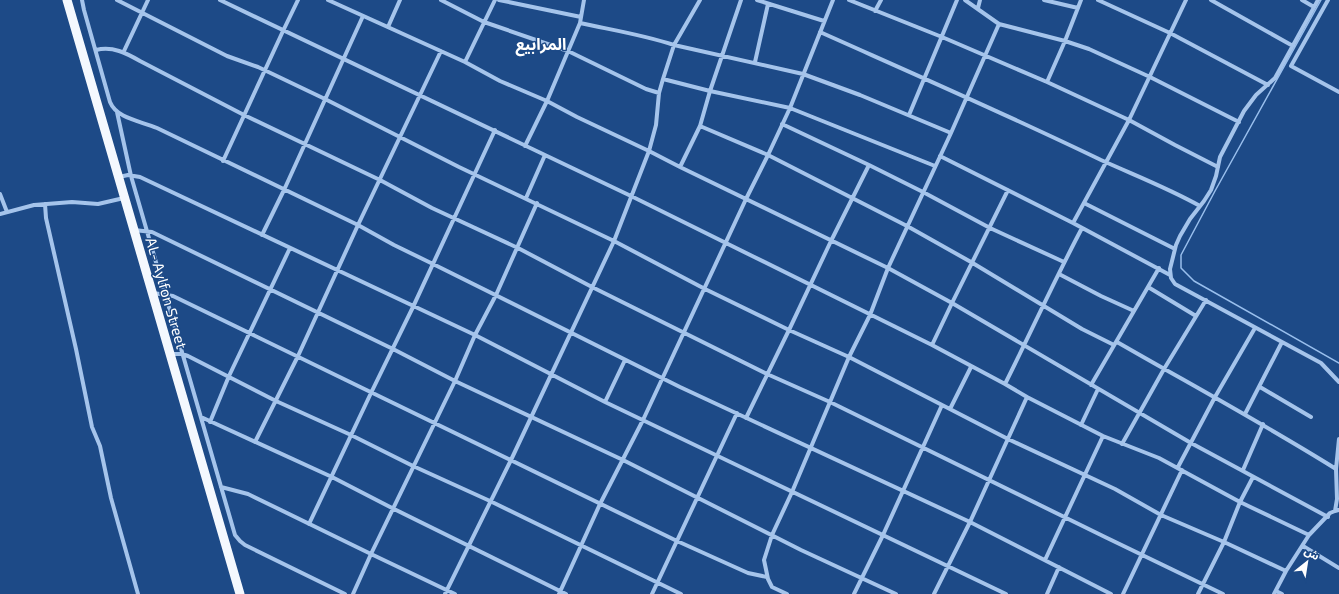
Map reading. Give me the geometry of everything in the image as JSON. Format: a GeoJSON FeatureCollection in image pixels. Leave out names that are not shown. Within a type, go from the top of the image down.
{"type":"FeatureCollection","features":[{"type":"Feature","properties":{"kind":"highway","name":"AL- Aylfon Street"},"geometry":{"type":"LineString","coordinates":[[66,0],[240,594]]}},
{"type":"Feature","properties":{"kind":"street"},"geometry":{"type":"LineString","coordinates":[[82,0],[110,102],[122,116],[157,128],[358,225],[394,245],[625,360],[970,522],[1111,594]]}},
{"type":"Feature","properties":{"kind":"street"},"geometry":{"type":"LineString","coordinates":[[117,0],[227,56],[264,70],[325,99],[614,241],[705,289],[849,358],[1008,439],[1115,490],[1161,515],[1286,571]]}},
{"type":"Feature","properties":{"kind":"street"},"geometry":{"type":"LineString","coordinates":[[124,52],[148,0]]}},
{"type":"Feature","properties":{"kind":"street"},"geometry":{"type":"LineString","coordinates":[[220,0],[226,1],[283,30],[631,196],[932,345],[1027,397],[1103,436],[1146,452],[1240,502],[1309,535]]}},
{"type":"Feature","properties":{"kind":"street"},"geometry":{"type":"LineString","coordinates":[[223,160],[298,0]]}},
{"type":"Feature","properties":{"kind":"street"},"geometry":{"type":"LineString","coordinates":[[328,0],[465,62],[500,81],[547,101],[830,241],[888,268],[952,303],[1191,443],[1328,517]]}},
{"type":"Feature","properties":{"kind":"street"},"geometry":{"type":"LineString","coordinates":[[388,27],[400,0]]}},
{"type":"Feature","properties":{"kind":"street"},"geometry":{"type":"LineString","coordinates":[[440,0],[484,22],[568,51],[646,89],[659,93]]}},
{"type":"Feature","properties":{"kind":"street"},"geometry":{"type":"LineString","coordinates":[[465,62],[495,0]]}},
{"type":"Feature","properties":{"kind":"street"},"geometry":{"type":"LineString","coordinates":[[499,0],[581,17]]}},
{"type":"Feature","properties":{"kind":"street"},"geometry":{"type":"LineString","coordinates":[[525,146],[547,101],[580,23],[584,0]]}},
{"type":"Feature","properties":{"kind":"street"},"geometry":{"type":"LineString","coordinates":[[446,592],[511,460],[614,241],[649,151],[656,125],[659,93],[674,45],[700,0]]}},
{"type":"Feature","properties":{"kind":"street"},"geometry":{"type":"LineString","coordinates":[[680,167],[700,126],[710,91],[741,0]]}},
{"type":"Feature","properties":{"kind":"street"},"geometry":{"type":"LineString","coordinates":[[757,0],[824,21]]}},
{"type":"Feature","properties":{"kind":"street"},"geometry":{"type":"LineString","coordinates":[[559,592],[600,504],[643,420],[685,332],[746,199],[790,108],[833,0]]}},
{"type":"Feature","properties":{"kind":"street"},"geometry":{"type":"LineString","coordinates":[[849,0],[942,37],[1047,82],[1129,120],[1218,166]]}},
{"type":"Feature","properties":{"kind":"street"},"geometry":{"type":"LineString","coordinates":[[875,11],[881,0]]}},
{"type":"Feature","properties":{"kind":"street"},"geometry":{"type":"LineString","coordinates":[[909,114],[957,0]]}},
{"type":"Feature","properties":{"kind":"street"},"geometry":{"type":"LineString","coordinates":[[965,0],[999,24],[1065,41],[1089,50],[1150,77],[1239,122]]}},
{"type":"Feature","properties":{"kind":"street"},"geometry":{"type":"LineString","coordinates":[[978,8],[980,0]]}},
{"type":"Feature","properties":{"kind":"street"},"geometry":{"type":"LineString","coordinates":[[1044,0],[1078,8]]}},
{"type":"Feature","properties":{"kind":"street"},"geometry":{"type":"LineString","coordinates":[[1047,82],[1081,0]]}},
{"type":"Feature","properties":{"kind":"street"},"geometry":{"type":"LineString","coordinates":[[1098,0],[1170,34],[1268,85]]}},
{"type":"Feature","properties":{"kind":"street"},"geometry":{"type":"LineString","coordinates":[[1073,223],[1129,120],[1186,0]]}},
{"type":"Feature","properties":{"kind":"street"},"geometry":{"type":"LineString","coordinates":[[1211,0],[1220,2],[1293,46]]}},
{"type":"Feature","properties":{"kind":"street"},"geometry":{"type":"LineString","coordinates":[[1302,0],[1314,7]]}},
{"type":"Feature","properties":{"kind":"street"},"geometry":{"type":"LineString","coordinates":[[1318,0],[1275,78],[1261,89],[1251,100],[1220,157],[1211,190],[1185,228],[1175,249],[1170,275],[1175,284],[1320,363],[1339,382]]}},
{"type":"Feature","properties":{"kind":"street"},"geometry":{"type":"LineString","coordinates":[[1328,0],[1291,66],[1339,92]]}},
{"type":"Feature","properties":{"kind":"street"},"geometry":{"type":"LineString","coordinates":[[755,62],[768,4]]}},
{"type":"Feature","properties":{"kind":"street"},"geometry":{"type":"LineString","coordinates":[[262,235],[363,16]]}},
{"type":"Feature","properties":{"kind":"street"},"geometry":{"type":"LineString","coordinates":[[580,23],[656,39],[674,45],[803,74],[909,114],[951,132]]}},
{"type":"Feature","properties":{"kind":"street"},"geometry":{"type":"LineString","coordinates":[[787,594],[772,587],[767,577],[764,560],[772,535],[849,358],[870,315],[888,268],[999,24]]}},
{"type":"Feature","properties":{"kind":"street"},"geometry":{"type":"LineString","coordinates":[[820,32],[967,97],[1183,196],[1200,206]]}},
{"type":"Feature","properties":{"kind":"street"},"geometry":{"type":"LineString","coordinates":[[96,50],[110,49],[124,52],[244,115],[380,180],[432,208],[518,248],[592,287],[767,374],[830,402],[1223,594]]}},
{"type":"Feature","properties":{"kind":"street"},"geometry":{"type":"LineString","coordinates":[[255,442],[298,356],[337,269],[441,51]]}},
{"type":"Feature","properties":{"kind":"street"},"geometry":{"type":"LineString","coordinates":[[663,79],[710,91],[790,108],[935,166]]}},
{"type":"Feature","properties":{"kind":"street"},"geometry":{"type":"LineString","coordinates":[[117,112],[131,176],[146,231],[237,538],[242,544],[345,594]]}},
{"type":"Feature","properties":{"kind":"street"},"geometry":{"type":"LineString","coordinates":[[782,124],[869,165],[990,228],[1064,262]]}},
{"type":"Feature","properties":{"kind":"street"},"geometry":{"type":"LineString","coordinates":[[700,126],[768,155],[907,226],[971,262],[1082,329],[1116,344],[1215,396],[1336,469]]}},
{"type":"Feature","properties":{"kind":"street"},"geometry":{"type":"LineString","coordinates":[[309,524],[413,307],[495,130]]}},
{"type":"Feature","properties":{"kind":"street"},"geometry":{"type":"LineString","coordinates":[[526,198],[545,155]]}},
{"type":"Feature","properties":{"kind":"street"},"geometry":{"type":"LineString","coordinates":[[940,156],[1073,223],[1170,275]]}},
{"type":"Feature","properties":{"kind":"street"},"geometry":{"type":"LineString","coordinates":[[746,418],[830,241],[869,165]]}},
{"type":"Feature","properties":{"kind":"street"},"geometry":{"type":"LineString","coordinates":[[118,177],[140,177],[337,269],[413,307],[475,335],[605,402],[716,456],[1006,594]]}},
{"type":"Feature","properties":{"kind":"street"},"geometry":{"type":"LineString","coordinates":[[932,345],[971,262],[990,228],[1008,190]]}},
{"type":"Feature","properties":{"kind":"street"},"geometry":{"type":"LineString","coordinates":[[0,194],[7,212]]}},
{"type":"Feature","properties":{"kind":"street"},"geometry":{"type":"LineString","coordinates":[[0,214],[34,205],[72,202],[98,204],[124,198]]}},
{"type":"Feature","properties":{"kind":"street"},"geometry":{"type":"LineString","coordinates":[[1084,203],[1175,249]]}},
{"type":"Feature","properties":{"kind":"street"},"geometry":{"type":"LineString","coordinates":[[45,204],[46,218],[92,427],[100,446],[111,498],[138,594]]}},
{"type":"Feature","properties":{"kind":"street"},"geometry":{"type":"LineString","coordinates":[[353,594],[413,466],[456,381],[475,335],[496,295],[537,204]]}},
{"type":"Feature","properties":{"kind":"street"},"geometry":{"type":"LineString","coordinates":[[1005,384],[1082,228]]}},
{"type":"Feature","properties":{"kind":"street"},"geometry":{"type":"LineString","coordinates":[[134,230],[152,232],[896,594]]}},
{"type":"Feature","properties":{"kind":"street"},"geometry":{"type":"LineString","coordinates":[[210,422],[229,376],[290,248]]}},
{"type":"Feature","properties":{"kind":"street"},"geometry":{"type":"LineString","coordinates":[[1091,385],[1159,268]]}},
{"type":"Feature","properties":{"kind":"street"},"geometry":{"type":"LineString","coordinates":[[1059,274],[1134,311]]}},
{"type":"Feature","properties":{"kind":"street"},"geometry":{"type":"LineString","coordinates":[[1148,287],[1196,316]]}},
{"type":"Feature","properties":{"kind":"street"},"geometry":{"type":"LineString","coordinates":[[152,292],[173,296],[677,541],[748,573],[767,577]]}},
{"type":"Feature","properties":{"kind":"street"},"geometry":{"type":"LineString","coordinates":[[1122,444],[1164,369],[1206,300]]}},
{"type":"Feature","properties":{"kind":"street"},"geometry":{"type":"LineString","coordinates":[[1124,594],[1161,515],[1191,443],[1215,396],[1255,328]]}},
{"type":"Feature","properties":{"kind":"street"},"geometry":{"type":"LineString","coordinates":[[1245,414],[1282,342]]}},
{"type":"Feature","properties":{"kind":"street"},"geometry":{"type":"LineString","coordinates":[[170,354],[182,354],[229,376],[413,466],[490,500],[681,594]]}},
{"type":"Feature","properties":{"kind":"street"},"geometry":{"type":"LineString","coordinates":[[605,402],[625,360]]}},
{"type":"Feature","properties":{"kind":"street"},"geometry":{"type":"LineString","coordinates":[[950,409],[972,367]]}},
{"type":"Feature","properties":{"kind":"street"},"geometry":{"type":"LineString","coordinates":[[1260,387],[1311,417]]}},
{"type":"Feature","properties":{"kind":"street"},"geometry":{"type":"LineString","coordinates":[[1081,424],[1098,389]]}},
{"type":"Feature","properties":{"kind":"street"},"geometry":{"type":"LineString","coordinates":[[934,594],[990,481],[1027,397]]}},
{"type":"Feature","properties":{"kind":"street"},"geometry":{"type":"LineString","coordinates":[[854,594],[883,535],[942,405]]}},
{"type":"Feature","properties":{"kind":"street"},"geometry":{"type":"LineString","coordinates":[[652,594],[737,413]]}},
{"type":"Feature","properties":{"kind":"street"},"geometry":{"type":"LineString","coordinates":[[201,417],[332,477],[394,509],[470,545],[559,592],[566,594]]}},
{"type":"Feature","properties":{"kind":"street"},"geometry":{"type":"LineString","coordinates":[[1243,470],[1263,424]]}},
{"type":"Feature","properties":{"kind":"street"},"geometry":{"type":"LineString","coordinates":[[1045,560],[1066,518],[1103,436]]}},
{"type":"Feature","properties":{"kind":"street"},"geometry":{"type":"LineString","coordinates":[[1282,594],[1276,592],[1286,571],[1309,535],[1328,517],[1330,513],[1337,510],[1336,469],[1339,439]]}},
{"type":"Feature","properties":{"kind":"street"},"geometry":{"type":"LineString","coordinates":[[1198,594],[1224,542],[1240,502],[1253,477]]}},
{"type":"Feature","properties":{"kind":"street"},"geometry":{"type":"LineString","coordinates":[[221,487],[248,494],[446,592],[455,594]]}},
{"type":"Feature","properties":{"kind":"street"},"geometry":{"type":"LineString","coordinates":[[1303,546],[1339,568]]}},
{"type":"Feature","properties":{"kind":"street"},"geometry":{"type":"LineString","coordinates":[[1048,594],[1059,567]]}},
{"type":"Feature","properties":{"kind":"waterway"},"geometry":{"type":"LineString","coordinates":[[1321,0],[1181,255],[1181,268],[1194,281],[1339,363]]}},
{"type":"Feature","properties":{"kind":"district","name":"المرابيع"},"geometry":{"type":"Point","coordinates":[541,43]}}]}
